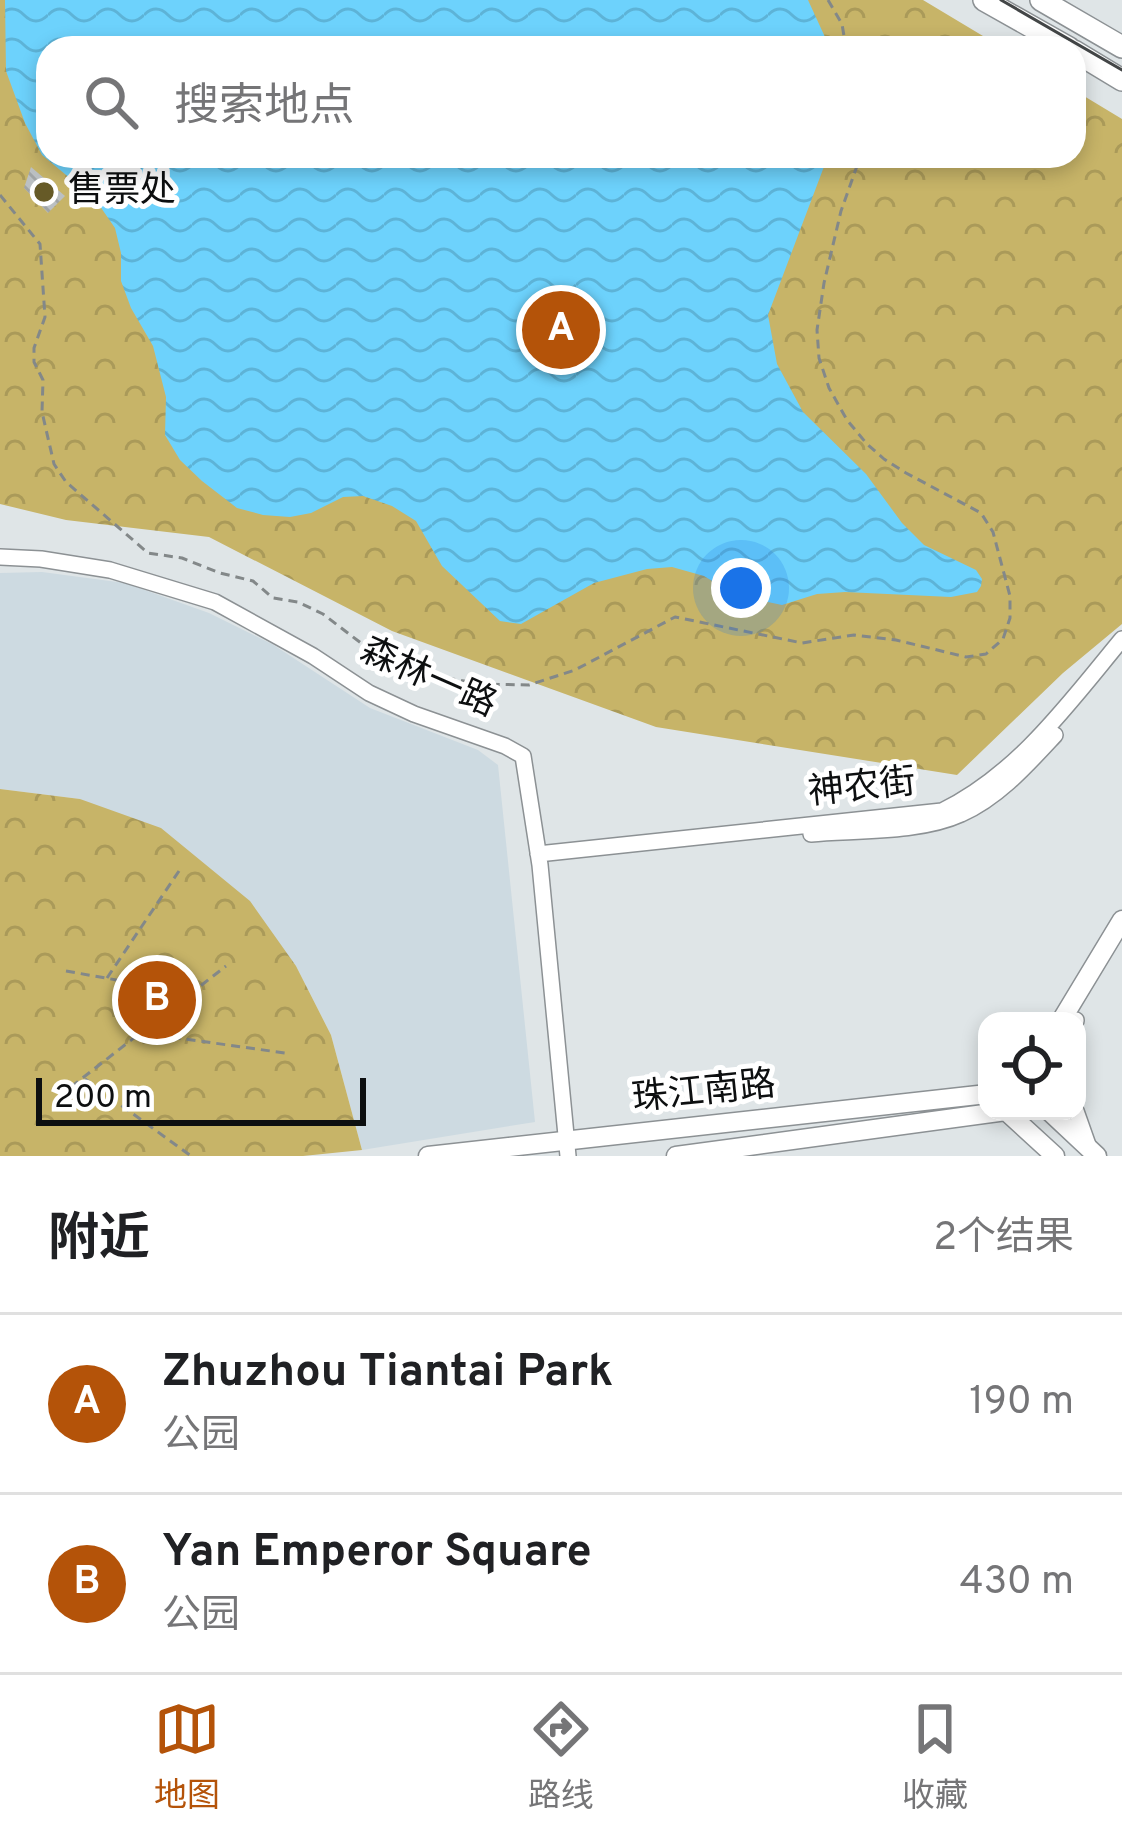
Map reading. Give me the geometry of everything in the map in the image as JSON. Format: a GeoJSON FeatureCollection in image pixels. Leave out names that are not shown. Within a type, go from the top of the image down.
{"type":"FeatureCollection","features":[{"type":"Feature","properties":{"kind":"main road"},"geometry":{"type":"LineString","coordinates":[[984,0],[1047,36]]}},
{"type":"Feature","properties":{"kind":"main road"},"geometry":{"type":"LineString","coordinates":[[1041,0],[1122,47]]}},
{"type":"Feature","properties":{"kind":"main road"},"geometry":{"type":"LineString","coordinates":[[1086,59],[1122,80]]}},
{"type":"Feature","properties":{"kind":"main road"},"geometry":{"type":"LineString","coordinates":[[1066,1012],[1122,920]]}},
{"type":"Feature","properties":{"kind":"main road"},"geometry":{"type":"LineString","coordinates":[[1080,1012],[1122,944]]}},
{"type":"Feature","properties":{"kind":"main road","name":"珠江南路"},"geometry":{"type":"LineString","coordinates":[[428,1156],[567,1149],[978,1095]]}},
{"type":"Feature","properties":{"kind":"main road","name":"珠江南路"},"geometry":{"type":"LineString","coordinates":[[676,1156],[978,1117]]}},
{"type":"Feature","properties":{"kind":"main road","name":"珠江南路"},"geometry":{"type":"LineString","coordinates":[[1019,1120],[1055,1156]]}},
{"type":"Feature","properties":{"kind":"main road"},"geometry":{"type":"LineString","coordinates":[[1059,1120],[1093,1152]]}},
{"type":"Feature","properties":{"kind":"street","name":"森林一路"},"geometry":{"type":"LineString","coordinates":[[0,557],[110,570],[215,602],[313,656],[368,693],[523,756],[539,860],[567,1149]]}},
{"type":"Feature","properties":{"kind":"street","name":"神农街"},"geometry":{"type":"LineString","coordinates":[[539,860],[942,811],[1009,767],[1052,725],[1122,639]]}},
{"type":"Feature","properties":{"kind":"street","name":"神农街"},"geometry":{"type":"LineString","coordinates":[[539,860],[921,825],[959,815],[988,799],[1029,764],[1122,655]]}},
{"type":"Feature","properties":{"kind":"street"},"geometry":{"type":"LineString","coordinates":[[1080,1120],[1093,1152]]}},
{"type":"Feature","properties":{"kind":"path"},"geometry":{"type":"LineString","coordinates":[[828,0],[844,36]]}},
{"type":"Feature","properties":{"kind":"path"},"geometry":{"type":"LineString","coordinates":[[0,194],[40,244],[45,317],[34,362],[43,380],[42,412],[55,464],[66,482],[148,553],[182,558],[253,581],[273,598],[298,602],[323,614],[395,669],[463,682],[529,685],[575,670],[675,617],[802,643],[854,635],[966,657],[986,654],[1003,639],[1010,619],[1010,596],[993,532],[981,513],[921,482],[866,443],[829,388],[819,358],[824,284],[856,168]]}},
{"type":"Feature","properties":{"kind":"path"},"geometry":{"type":"LineString","coordinates":[[107,978],[181,868]]}},
{"type":"Feature","properties":{"kind":"path"},"geometry":{"type":"LineString","coordinates":[[71,1087],[226,966]]}},
{"type":"Feature","properties":{"kind":"path"},"geometry":{"type":"LineString","coordinates":[[66,971],[191,993]]}},
{"type":"Feature","properties":{"kind":"path"},"geometry":{"type":"LineString","coordinates":[[140,1033],[285,1053]]}},
{"type":"Feature","properties":{"kind":"path"},"geometry":{"type":"LineString","coordinates":[[83,1078],[191,1156]]}},
{"type":"Feature","properties":{"kind":"shaded area"},"geometry":{"type":"Polygon","coordinates":[[[42,572],[125,583],[209,613],[272,644],[370,708],[478,750],[498,765],[535,1122],[362,1150],[331,1035],[296,966],[80,799],[0,789],[0,573],[42,572]]]}},
{"type":"Feature","properties":{"kind":"green space"},"geometry":{"type":"Polygon","coordinates":[[[0,0],[923,0],[983,36],[36,36],[36,168],[1086,168],[1086,97],[1122,119],[1122,624],[1063,673],[957,775],[656,727],[392,631],[209,537],[66,520],[0,504],[0,0]]]}},
{"type":"Feature","properties":{"kind":"green space"},"geometry":{"type":"Polygon","coordinates":[[[0,789],[80,799],[161,828],[250,901],[296,966],[331,1035],[362,1150],[303,1156],[0,1156],[0,789]]]}},
{"type":"Feature","properties":{"kind":"water"},"geometry":{"type":"Polygon","coordinates":[[[5,0],[808,0],[824,36],[36,36],[36,144],[6,71],[5,0]]]}},
{"type":"Feature","properties":{"kind":"water"},"geometry":{"type":"Polygon","coordinates":[[[58,168],[823,168],[768,315],[777,364],[803,412],[866,474],[902,523],[924,545],[976,570],[981,586],[977,592],[951,597],[845,592],[817,594],[782,605],[735,595],[704,576],[672,567],[647,569],[594,583],[521,624],[500,621],[442,566],[416,521],[392,506],[363,496],[343,497],[311,513],[290,517],[237,508],[180,460],[165,435],[166,397],[153,346],[121,281],[115,228],[95,199],[58,168]]]}},
{"type":"Feature","properties":{"kind":"building","name":"售票处"},"geometry":{"type":"Polygon","coordinates":[[[31,167],[65,196],[48,213],[24,188],[31,167]]]}},
{"type":"Feature","properties":{"kind":"tram line"},"geometry":{"type":"LineString","coordinates":[[1001,0],[1063,36]]}},
{"type":"Feature","properties":{"kind":"tram line"},"geometry":{"type":"LineString","coordinates":[[1086,49],[1122,70]]}},
{"type":"Feature","properties":{"kind":"place","name":"售票处"},"geometry":{"type":"Point","coordinates":[44,192]}},
{"type":"Feature","properties":{"kind":"place","name":"Zhuzhou Tiantai Park"},"geometry":{"type":"Point","coordinates":[561,330]}},
{"type":"Feature","properties":{"kind":"place","name":"Yan Emperor Square"},"geometry":{"type":"Point","coordinates":[157,1000]}}]}
